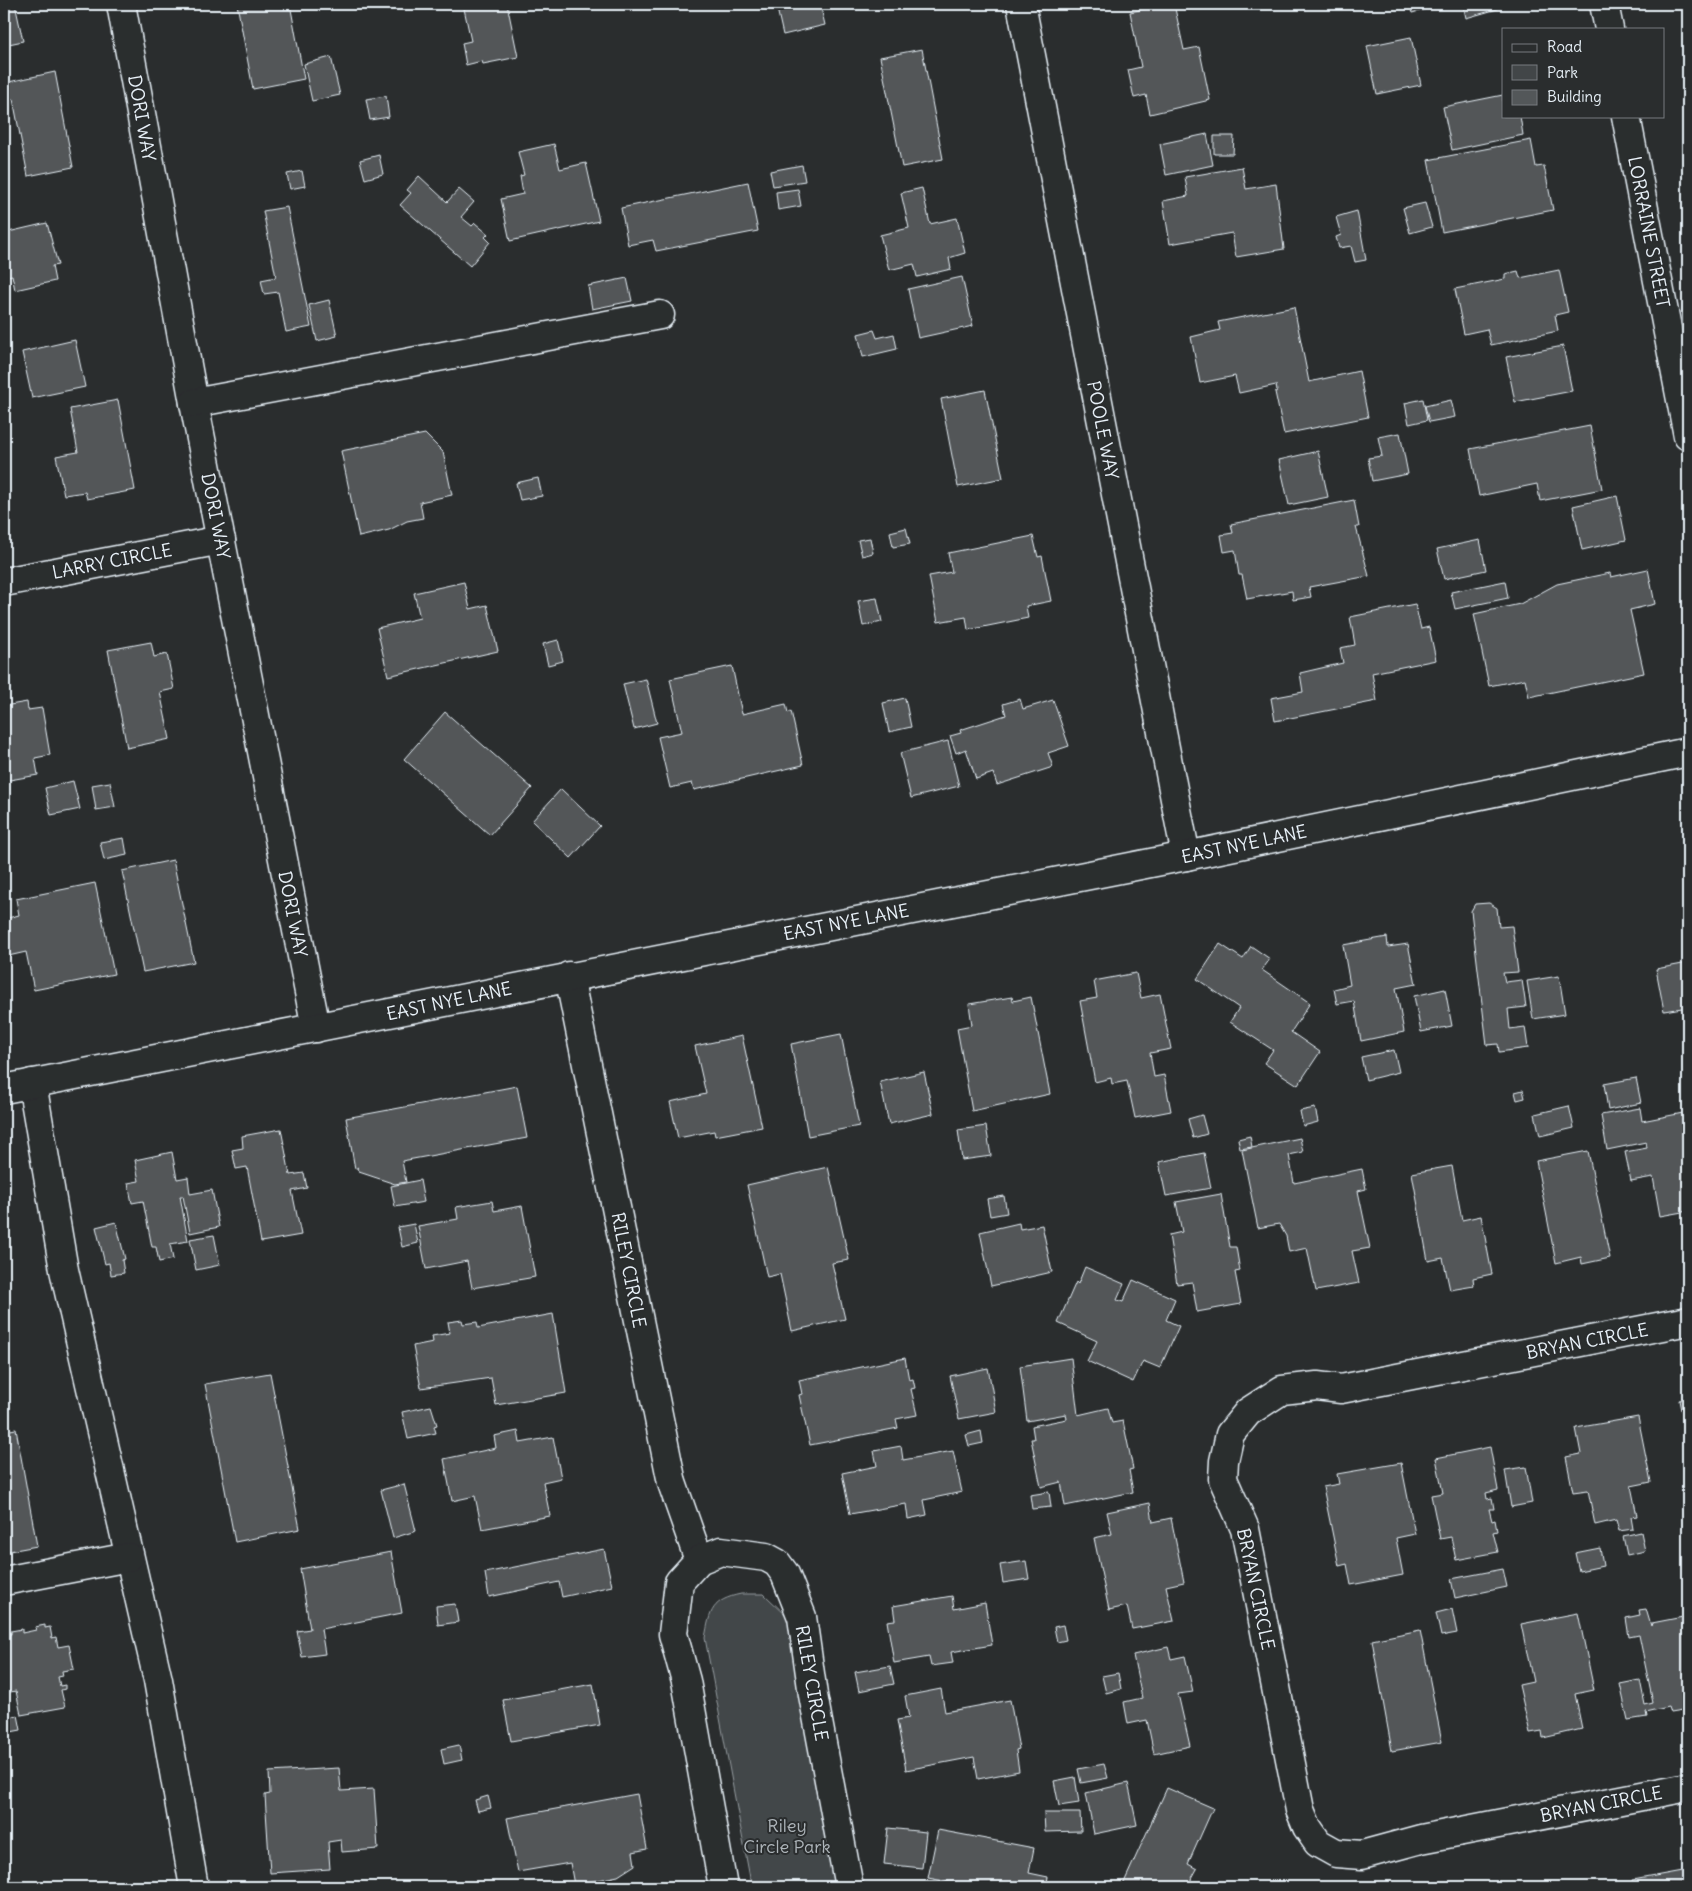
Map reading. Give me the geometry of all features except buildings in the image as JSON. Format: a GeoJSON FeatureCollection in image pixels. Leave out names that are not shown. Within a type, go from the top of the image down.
{"type":"FeatureCollection","features":[{"type":"Feature","properties":{"kind":"street","name":"DORI WAY"},"geometry":{"type":"LineString","coordinates":[[121,4],[194,403],[316,1028]]}},
{"type":"Feature","properties":{"kind":"street","name":"POOLE WAY"},"geometry":{"type":"LineString","coordinates":[[1021,4],[1186,856]]}},
{"type":"Feature","properties":{"kind":"street"},"geometry":{"type":"LineString","coordinates":[[1604,4],[1609,28]]}},
{"type":"Feature","properties":{"kind":"street","name":"LORRAINE STREET"},"geometry":{"type":"LineString","coordinates":[[1626,118],[1688,436]]}},
{"type":"Feature","properties":{"kind":"street"},"geometry":{"type":"LineString","coordinates":[[194,403],[660,314]]}},
{"type":"Feature","properties":{"kind":"street","name":"LARRY CIRCLE"},"geometry":{"type":"LineString","coordinates":[[4,582],[221,540]]}},
{"type":"Feature","properties":{"kind":"street","name":"EAST NYE LANE"},"geometry":{"type":"LineString","coordinates":[[4,1089],[569,976],[1186,856],[1688,752]]}},
{"type":"Feature","properties":{"kind":"street","name":"RILEY CIRCLE"},"geometry":{"type":"LineString","coordinates":[[569,976],[672,1483],[699,1560]]}},
{"type":"Feature","properties":{"kind":"street"},"geometry":{"type":"LineString","coordinates":[[32,1083],[64,1270],[158,1680],[194,1887]]}},
{"type":"Feature","properties":{"kind":"street","name":"BRYAN CIRCLE"},"geometry":{"type":"LineString","coordinates":[[1688,1321],[1342,1389],[1317,1386],[1282,1390],[1248,1412],[1230,1434],[1224,1461],[1223,1479],[1245,1529],[1300,1810],[1306,1827],[1318,1843],[1336,1853],[1362,1856],[1421,1839],[1688,1787]]}},
{"type":"Feature","properties":{"kind":"street","name":"RILEY CIRCLE"},"geometry":{"type":"LineString","coordinates":[[723,1887],[686,1681],[674,1634],[679,1582],[699,1560],[721,1551],[766,1557],[777,1563],[786,1574],[802,1618],[813,1695],[849,1887]]}},
{"type":"Feature","properties":{"kind":"street"},"geometry":{"type":"LineString","coordinates":[[4,1581],[129,1557]]}},
{"type":"Feature","properties":{"kind":"green space","name":"Riley Circle Park"},"geometry":{"type":"Polygon","coordinates":[[[764,1594],[790,1619],[839,1869],[829,1887],[757,1887],[750,1878],[705,1638],[711,1613],[718,1603],[731,1596],[764,1594]]]}}]}
